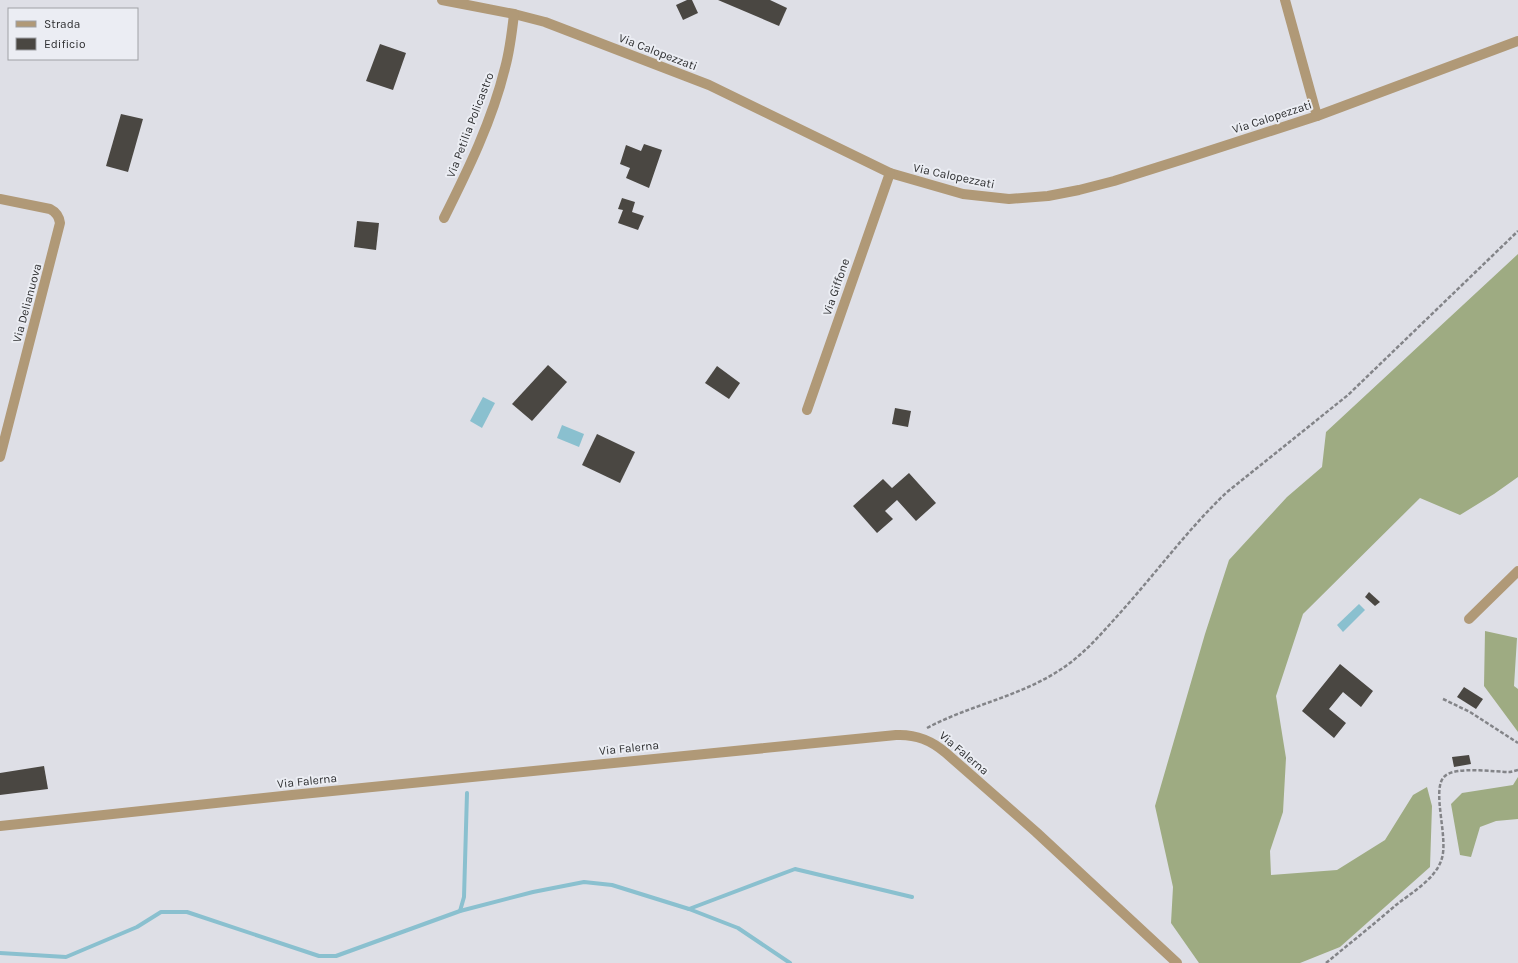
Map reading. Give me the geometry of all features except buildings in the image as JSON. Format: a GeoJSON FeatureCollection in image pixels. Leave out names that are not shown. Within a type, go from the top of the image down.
{"type":"FeatureCollection","features":[{"type":"Feature","properties":{"kind":"street","name":"Via Calopezzati"},"geometry":{"type":"LineString","coordinates":[[442,0],[514,14],[555,26],[709,85],[890,173],[935,187],[974,196],[1009,199],[1034,198],[1079,190],[1114,181],[1317,116],[1518,41]]}},
{"type":"Feature","properties":{"kind":"street"},"geometry":{"type":"LineString","coordinates":[[1285,0],[1317,116]]}},
{"type":"Feature","properties":{"kind":"street","name":"Via Petilia Policastro"},"geometry":{"type":"LineString","coordinates":[[444,218],[468,170],[496,98],[509,53],[514,14]]}},
{"type":"Feature","properties":{"kind":"street","name":"Via Giffone"},"geometry":{"type":"LineString","coordinates":[[807,410],[890,173]]}},
{"type":"Feature","properties":{"kind":"street","name":"Via Delianuova"},"geometry":{"type":"LineString","coordinates":[[0,199],[50,208],[59,217],[60,223],[0,457]]}},
{"type":"Feature","properties":{"kind":"street"},"geometry":{"type":"LineString","coordinates":[[1469,619],[1518,571]]}},
{"type":"Feature","properties":{"kind":"street","name":"Via Falerna"},"geometry":{"type":"LineString","coordinates":[[0,826],[896,735],[914,736],[931,742],[946,752],[1036,832],[1177,963]]}},
{"type":"Feature","properties":{"kind":"path"},"geometry":{"type":"LineString","coordinates":[[914,736],[966,710],[1040,681],[1062,668],[1076,657],[1109,625],[1209,509],[1227,492],[1348,395],[1518,231]]}},
{"type":"Feature","properties":{"kind":"path"},"geometry":{"type":"LineString","coordinates":[[1444,699],[1470,712],[1518,743]]}},
{"type":"Feature","properties":{"kind":"path"},"geometry":{"type":"LineString","coordinates":[[1326,963],[1427,880],[1441,862],[1444,848],[1439,788],[1444,776],[1461,770],[1510,772],[1518,770]]}},
{"type":"Feature","properties":{"kind":"green space"},"geometry":{"type":"Polygon","coordinates":[[[1518,254],[1518,477],[1460,515],[1420,498],[1303,614],[1276,696],[1286,758],[1283,812],[1270,851],[1271,875],[1337,870],[1385,840],[1413,795],[1427,787],[1432,806],[1430,867],[1340,947],[1300,963],[1199,963],[1171,923],[1173,887],[1155,806],[1205,634],[1229,560],[1287,497],[1322,467],[1326,432],[1518,254]]]}},
{"type":"Feature","properties":{"kind":"green space"},"geometry":{"type":"Polygon","coordinates":[[[1485,631],[1517,638],[1514,686],[1518,689],[1518,732],[1484,686],[1485,631]]]}},
{"type":"Feature","properties":{"kind":"green space"},"geometry":{"type":"Polygon","coordinates":[[[1518,777],[1518,819],[1496,821],[1480,827],[1471,857],[1460,855],[1451,804],[1462,793],[1513,785],[1518,777]]]}},
{"type":"Feature","properties":{"kind":"water"},"geometry":{"type":"Polygon","coordinates":[[[483,397],[495,403],[482,428],[470,421],[483,397]]]}},
{"type":"Feature","properties":{"kind":"water"},"geometry":{"type":"Polygon","coordinates":[[[562,425],[584,434],[579,447],[557,438],[562,425]]]}},
{"type":"Feature","properties":{"kind":"water"},"geometry":{"type":"Polygon","coordinates":[[[1359,604],[1365,610],[1343,632],[1337,625],[1359,604]]]}},
{"type":"Feature","properties":{"kind":"waterway"},"geometry":{"type":"LineString","coordinates":[[460,911],[464,897],[467,793]]}},
{"type":"Feature","properties":{"kind":"waterway"},"geometry":{"type":"LineString","coordinates":[[689,909],[795,869],[912,897]]}},
{"type":"Feature","properties":{"kind":"waterway"},"geometry":{"type":"LineString","coordinates":[[0,953],[66,957],[137,927],[161,912],[187,912],[319,956],[336,956],[460,911],[533,892],[584,882],[612,885],[689,909],[738,928],[790,963]]}}]}
